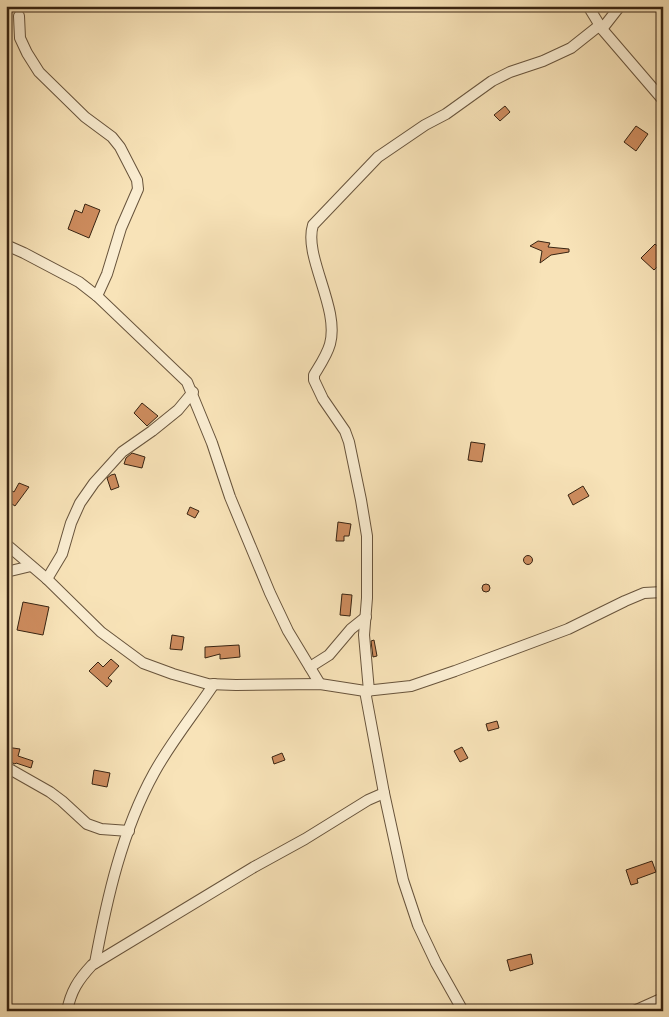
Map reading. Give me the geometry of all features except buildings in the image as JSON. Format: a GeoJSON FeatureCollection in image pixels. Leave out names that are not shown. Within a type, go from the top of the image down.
{"type":"FeatureCollection","features":[{"type":"Feature","properties":{"kind":"street"},"geometry":{"type":"LineString","coordinates":[[588,6],[601,27],[662,96]]}},
{"type":"Feature","properties":{"kind":"street"},"geometry":{"type":"LineString","coordinates":[[463,1011],[436,963],[418,925],[403,880],[384,793],[367,691],[364,635],[367,536],[349,442],[345,431],[323,399],[314,380],[314,375],[330,344],[331,330],[329,310],[310,233],[313,225],[378,156],[425,125],[446,114],[492,81],[571,48],[601,27],[620,6]]}},
{"type":"Feature","properties":{"kind":"street"},"geometry":{"type":"LineString","coordinates":[[19,16],[20,38],[39,72],[85,117],[112,137],[137,180],[138,189],[121,228],[107,274],[97,296]]}},
{"type":"Feature","properties":{"kind":"street"},"geometry":{"type":"LineString","coordinates":[[6,245],[79,282],[97,296],[187,382],[193,392],[230,497],[263,578],[288,632],[320,684]]}},
{"type":"Feature","properties":{"kind":"street"},"geometry":{"type":"LineString","coordinates":[[47,579],[62,554],[71,523],[80,503],[94,483],[122,452],[178,410],[193,392]]}},
{"type":"Feature","properties":{"kind":"street"},"geometry":{"type":"LineString","coordinates":[[6,544],[47,579],[101,632],[143,663],[173,674],[214,684],[320,684],[367,691],[411,686],[432,680],[568,628],[644,593],[663,592]]}},
{"type":"Feature","properties":{"kind":"street"},"geometry":{"type":"LineString","coordinates":[[6,572],[31,566]]}},
{"type":"Feature","properties":{"kind":"street"},"geometry":{"type":"LineString","coordinates":[[310,668],[329,655],[351,629],[366,617]]}},
{"type":"Feature","properties":{"kind":"street"},"geometry":{"type":"LineString","coordinates":[[96,963],[111,888],[138,808],[166,753],[214,684]]}},
{"type":"Feature","properties":{"kind":"street"},"geometry":{"type":"LineString","coordinates":[[6,767],[56,796],[87,824],[101,829],[129,831]]}},
{"type":"Feature","properties":{"kind":"street"},"geometry":{"type":"LineString","coordinates":[[67,1011],[69,1000],[78,980],[96,963],[245,872],[305,839],[368,800],[384,793]]}},
{"type":"Feature","properties":{"kind":"street"},"geometry":{"type":"LineString","coordinates":[[634,1011],[663,998]]}}]}
